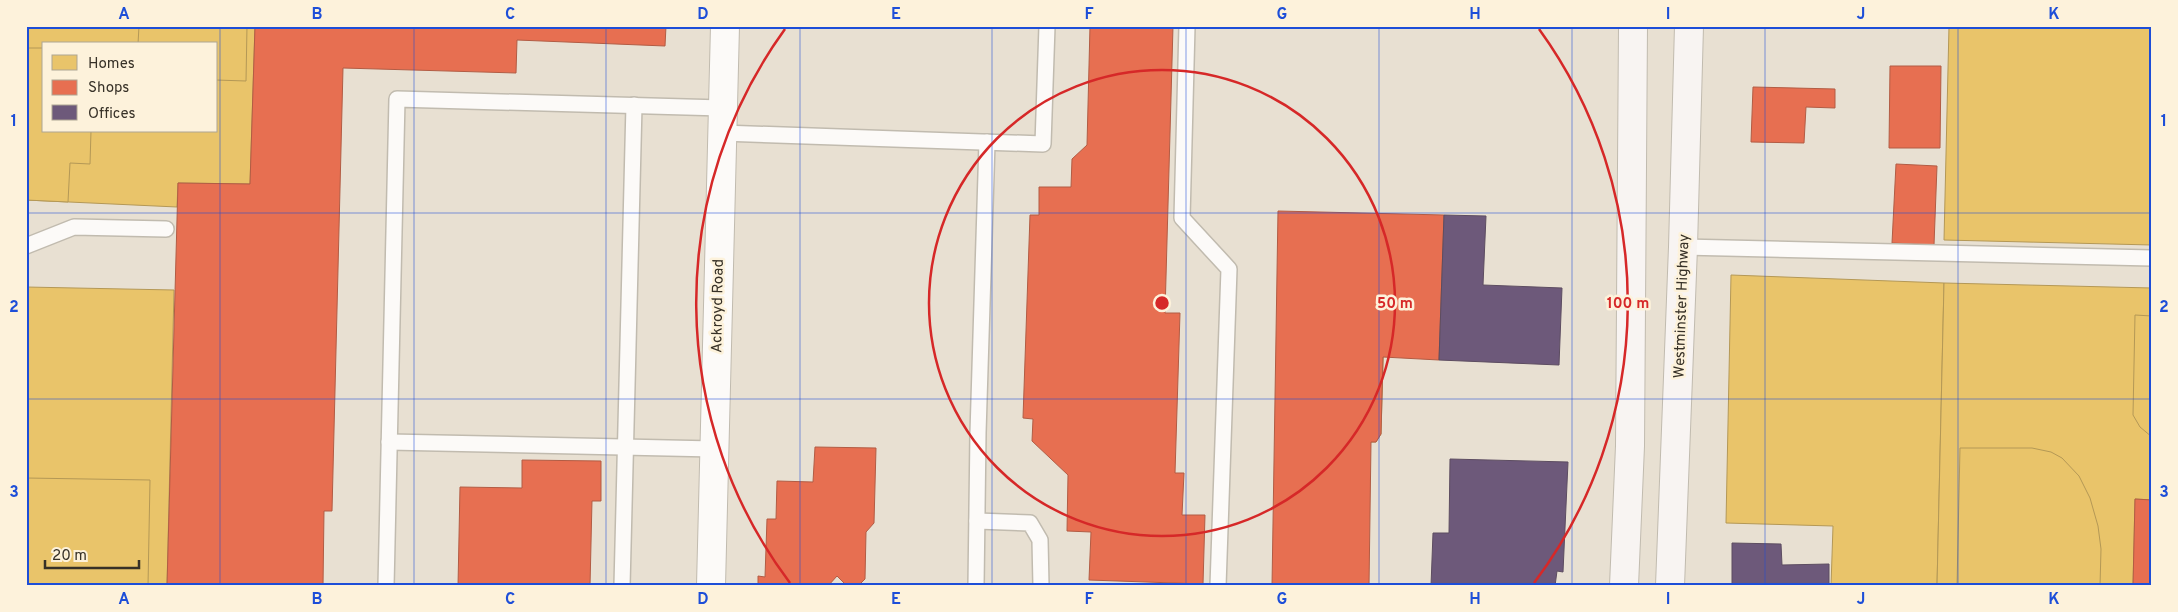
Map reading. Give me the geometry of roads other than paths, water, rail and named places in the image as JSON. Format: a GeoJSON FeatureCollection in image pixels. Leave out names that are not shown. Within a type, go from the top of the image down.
{"type":"FeatureCollection","features":[{"type":"Feature","properties":{"kind":"main road"},"geometry":{"type":"LineString","coordinates":[[1624,586],[1630,446],[1633,26]]}},
{"type":"Feature","properties":{"kind":"main road","name":"Westminster Highway"},"geometry":{"type":"LineString","coordinates":[[1670,586],[1689,26]]}},
{"type":"Feature","properties":{"kind":"street","name":"Ackroyd Road"},"geometry":{"type":"LineString","coordinates":[[711,586],[725,26]]}},
{"type":"Feature","properties":{"kind":"lane"},"geometry":{"type":"LineString","coordinates":[[386,586],[397,98],[634,105],[722,121],[987,142],[1043,144],[1047,26]]}},
{"type":"Feature","properties":{"kind":"lane"},"geometry":{"type":"LineString","coordinates":[[1187,26],[1182,218],[1229,269],[1218,586]]}},
{"type":"Feature","properties":{"kind":"lane"},"geometry":{"type":"LineString","coordinates":[[622,586],[634,105]]}},
{"type":"Feature","properties":{"kind":"lane"},"geometry":{"type":"LineString","coordinates":[[976,586],[987,142]]}},
{"type":"Feature","properties":{"kind":"lane"},"geometry":{"type":"LineString","coordinates":[[26,246],[74,227],[166,229]]}},
{"type":"Feature","properties":{"kind":"lane"},"geometry":{"type":"LineString","coordinates":[[1683,247],[2152,258]]}},
{"type":"Feature","properties":{"kind":"lane"},"geometry":{"type":"LineString","coordinates":[[389,442],[714,449]]}},
{"type":"Feature","properties":{"kind":"lane"},"geometry":{"type":"LineString","coordinates":[[977,521],[1030,523],[1040,540],[1041,586]]}}]}
